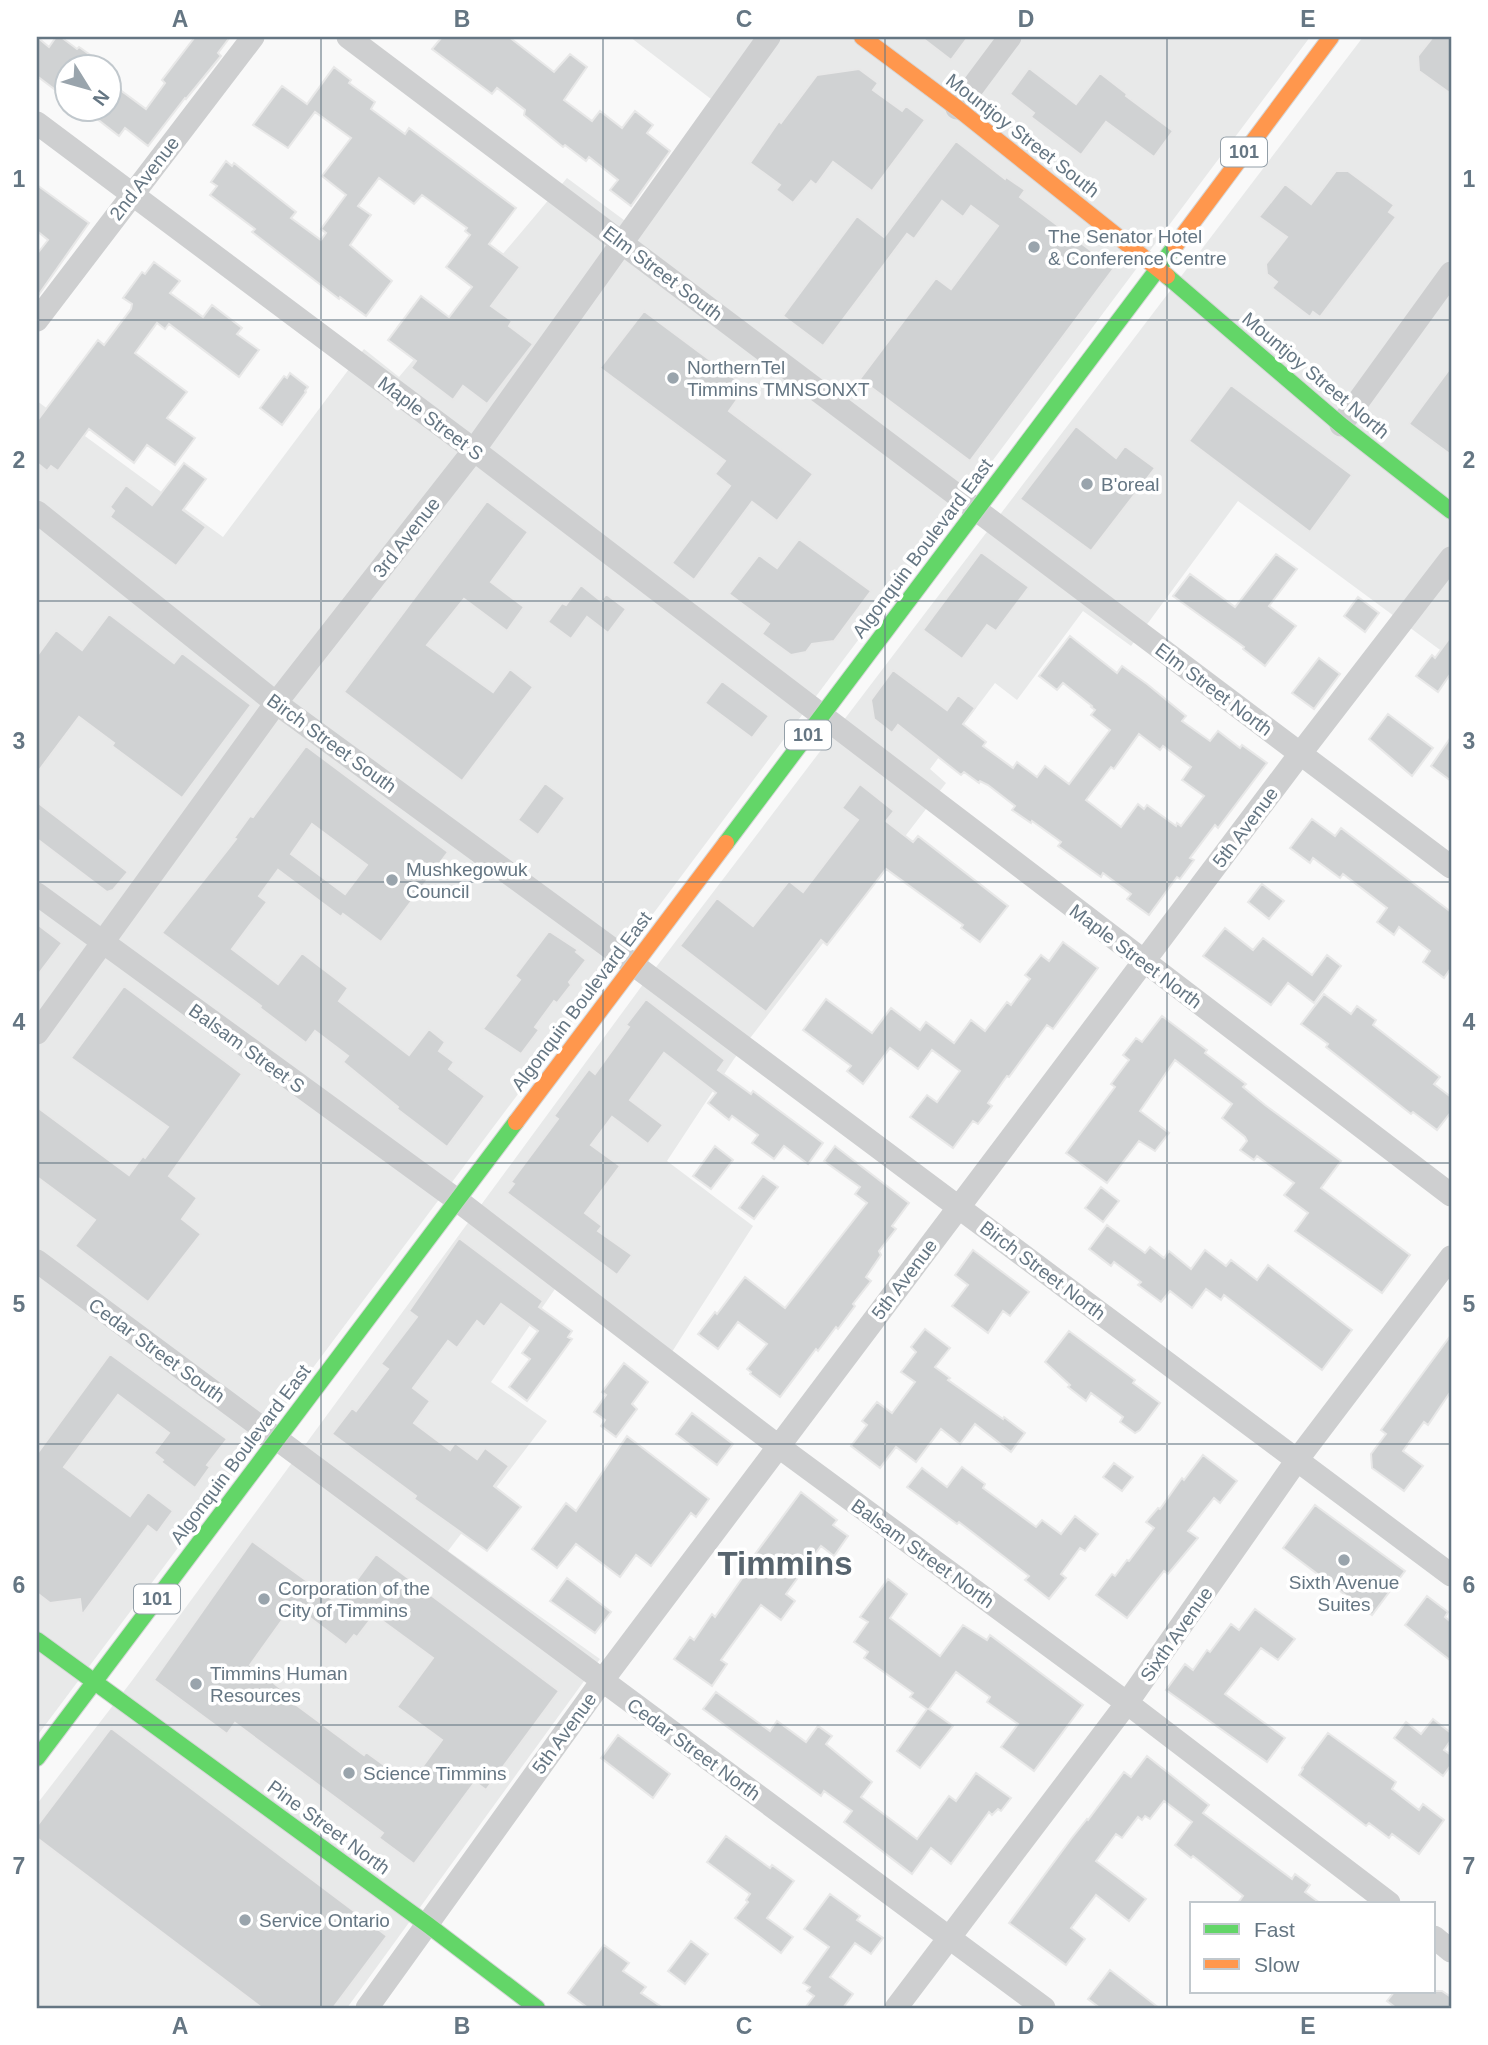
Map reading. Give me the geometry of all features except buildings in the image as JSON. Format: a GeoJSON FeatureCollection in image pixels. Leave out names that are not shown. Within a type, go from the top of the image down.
{"type":"FeatureCollection","features":[{"type":"Feature","properties":{"kind":"main road","name":"Mountjoy Street South"},"geometry":{"type":"LineString","coordinates":[[862,37],[957,107],[1157,268]]}},
{"type":"Feature","properties":{"kind":"main road","name":"101"},"geometry":{"type":"LineString","coordinates":[[1157,268],[1331,37]]}},
{"type":"Feature","properties":{"kind":"main road","name":"Mountjoy Street North"},"geometry":{"type":"LineString","coordinates":[[1157,268],[1341,425],[1451,511]]}},
{"type":"Feature","properties":{"kind":"main road","name":"Algonquin Boulevard East"},"geometry":{"type":"LineString","coordinates":[[37,1758],[977,511],[1157,268]]}},
{"type":"Feature","properties":{"kind":"main road","name":"Pine Street North"},"geometry":{"type":"LineString","coordinates":[[37,1640],[428,1925],[537,2008]]}},
{"type":"Feature","properties":{"kind":"street","name":"2nd Avenue"},"geometry":{"type":"LineString","coordinates":[[37,320],[253,37]]}},
{"type":"Feature","properties":{"kind":"street","name":"Elm Street South"},"geometry":{"type":"LineString","coordinates":[[348,37],[977,511]]}},
{"type":"Feature","properties":{"kind":"street","name":"3rd Avenue"},"geometry":{"type":"LineString","coordinates":[[37,1033],[276,703],[474,450],[769,37]]}},
{"type":"Feature","properties":{"kind":"street"},"geometry":{"type":"LineString","coordinates":[[957,107],[1010,37]]}},
{"type":"Feature","properties":{"kind":"street","name":"Maple Street S"},"geometry":{"type":"LineString","coordinates":[[37,123],[474,450],[821,717]]}},
{"type":"Feature","properties":{"kind":"street"},"geometry":{"type":"LineString","coordinates":[[1341,425],[1451,273]]}},
{"type":"Feature","properties":{"kind":"street","name":"Elm Street North"},"geometry":{"type":"LineString","coordinates":[[977,511],[1451,867]]}},
{"type":"Feature","properties":{"kind":"street","name":"Birch Street South"},"geometry":{"type":"LineString","coordinates":[[37,512],[276,703],[634,965]]}},
{"type":"Feature","properties":{"kind":"street","name":"5th Avenue"},"geometry":{"type":"LineString","coordinates":[[367,2008],[602,1681],[1300,754],[1451,558]]}},
{"type":"Feature","properties":{"kind":"street","name":"Maple Street North"},"geometry":{"type":"LineString","coordinates":[[821,717],[1451,1195]]}},
{"type":"Feature","properties":{"kind":"street","name":"Balsam Street S"},"geometry":{"type":"LineString","coordinates":[[37,894],[457,1200]]}},
{"type":"Feature","properties":{"kind":"street","name":"Birch Street North"},"geometry":{"type":"LineString","coordinates":[[634,965],[1451,1575]]}},
{"type":"Feature","properties":{"kind":"street","name":"Balsam Street North"},"geometry":{"type":"LineString","coordinates":[[457,1200],[778,1446],[1127,1703],[1388,1902]]}},
{"type":"Feature","properties":{"kind":"street","name":"Sixth Avenue"},"geometry":{"type":"LineString","coordinates":[[896,2008],[1127,1703],[1297,1460],[1451,1257]]}},
{"type":"Feature","properties":{"kind":"street","name":"Cedar Street South"},"geometry":{"type":"LineString","coordinates":[[37,1261],[277,1439]]}},
{"type":"Feature","properties":{"kind":"street","name":"Cedar Street North"},"geometry":{"type":"LineString","coordinates":[[277,1439],[1044,2008]]}},
{"type":"Feature","properties":{"kind":"street"},"geometry":{"type":"LineString","coordinates":[[1436,1939],[1451,1951]]}},
{"type":"Feature","properties":{"kind":"shaded area"},"geometry":{"type":"Polygon","coordinates":[[[630,37],[1310,37],[37,1736],[37,401],[223,537],[364,349],[399,377],[567,178],[628,223],[711,99],[630,37]]]}},
{"type":"Feature","properties":{"kind":"shaded area"},"geometry":{"type":"Polygon","coordinates":[[[1363,37],[1451,37],[1451,658],[1238,501],[1131,646],[1083,611],[1017,700],[995,683],[930,769],[946,783],[734,1059],[667,1161],[753,1226],[661,1369],[555,1289],[491,1382],[547,1421],[448,1551],[600,1659],[347,2008],[37,2008],[37,1804],[131,1682],[641,987],[1363,37]]]}},
{"type":"Feature","properties":{"kind":"traffic: fast"},"geometry":{"type":"LineString","coordinates":[[726,843],[1175,246]]}},
{"type":"Feature","properties":{"kind":"traffic: fast"},"geometry":{"type":"LineString","coordinates":[[1167,276],[1341,425],[1451,511]]}},
{"type":"Feature","properties":{"kind":"traffic: fast"},"geometry":{"type":"LineString","coordinates":[[37,1758],[516,1122]]}},
{"type":"Feature","properties":{"kind":"traffic: fast"},"geometry":{"type":"LineString","coordinates":[[37,1640],[428,1925],[537,2008]]}},
{"type":"Feature","properties":{"kind":"traffic: slow"},"geometry":{"type":"LineString","coordinates":[[862,37],[957,108],[1167,276]]}},
{"type":"Feature","properties":{"kind":"traffic: slow"},"geometry":{"type":"LineString","coordinates":[[1175,246],[1331,37]]}},
{"type":"Feature","properties":{"kind":"traffic: slow"},"geometry":{"type":"LineString","coordinates":[[516,1122],[726,843]]}},
{"type":"Feature","properties":{"kind":"place","name":"The Senator Hotel & Conference Centre"},"geometry":{"type":"Point","coordinates":[1034,247]}},
{"type":"Feature","properties":{"kind":"place","name":"NorthernTel Timmins TMNSONXT"},"geometry":{"type":"Point","coordinates":[673,378]}},
{"type":"Feature","properties":{"kind":"place","name":"B'oreal"},"geometry":{"type":"Point","coordinates":[1087,484]}},
{"type":"Feature","properties":{"kind":"place","name":"Mushkegowuk Council"},"geometry":{"type":"Point","coordinates":[392,880]}},
{"type":"Feature","properties":{"kind":"place","name":"Sixth Avenue Suites"},"geometry":{"type":"Point","coordinates":[1344,1560]}},
{"type":"Feature","properties":{"kind":"place","name":"Corporation of the City of Timmins"},"geometry":{"type":"Point","coordinates":[264,1599]}},
{"type":"Feature","properties":{"kind":"place","name":"Timmins Human Resources"},"geometry":{"type":"Point","coordinates":[196,1684]}},
{"type":"Feature","properties":{"kind":"place","name":"Science Timmins"},"geometry":{"type":"Point","coordinates":[349,1773]}},
{"type":"Feature","properties":{"kind":"place","name":"Service Ontario"},"geometry":{"type":"Point","coordinates":[245,1920]}},
{"type":"Feature","properties":{"kind":"district","name":"Timmins"},"geometry":{"type":"Point","coordinates":[785,1563]}}]}
